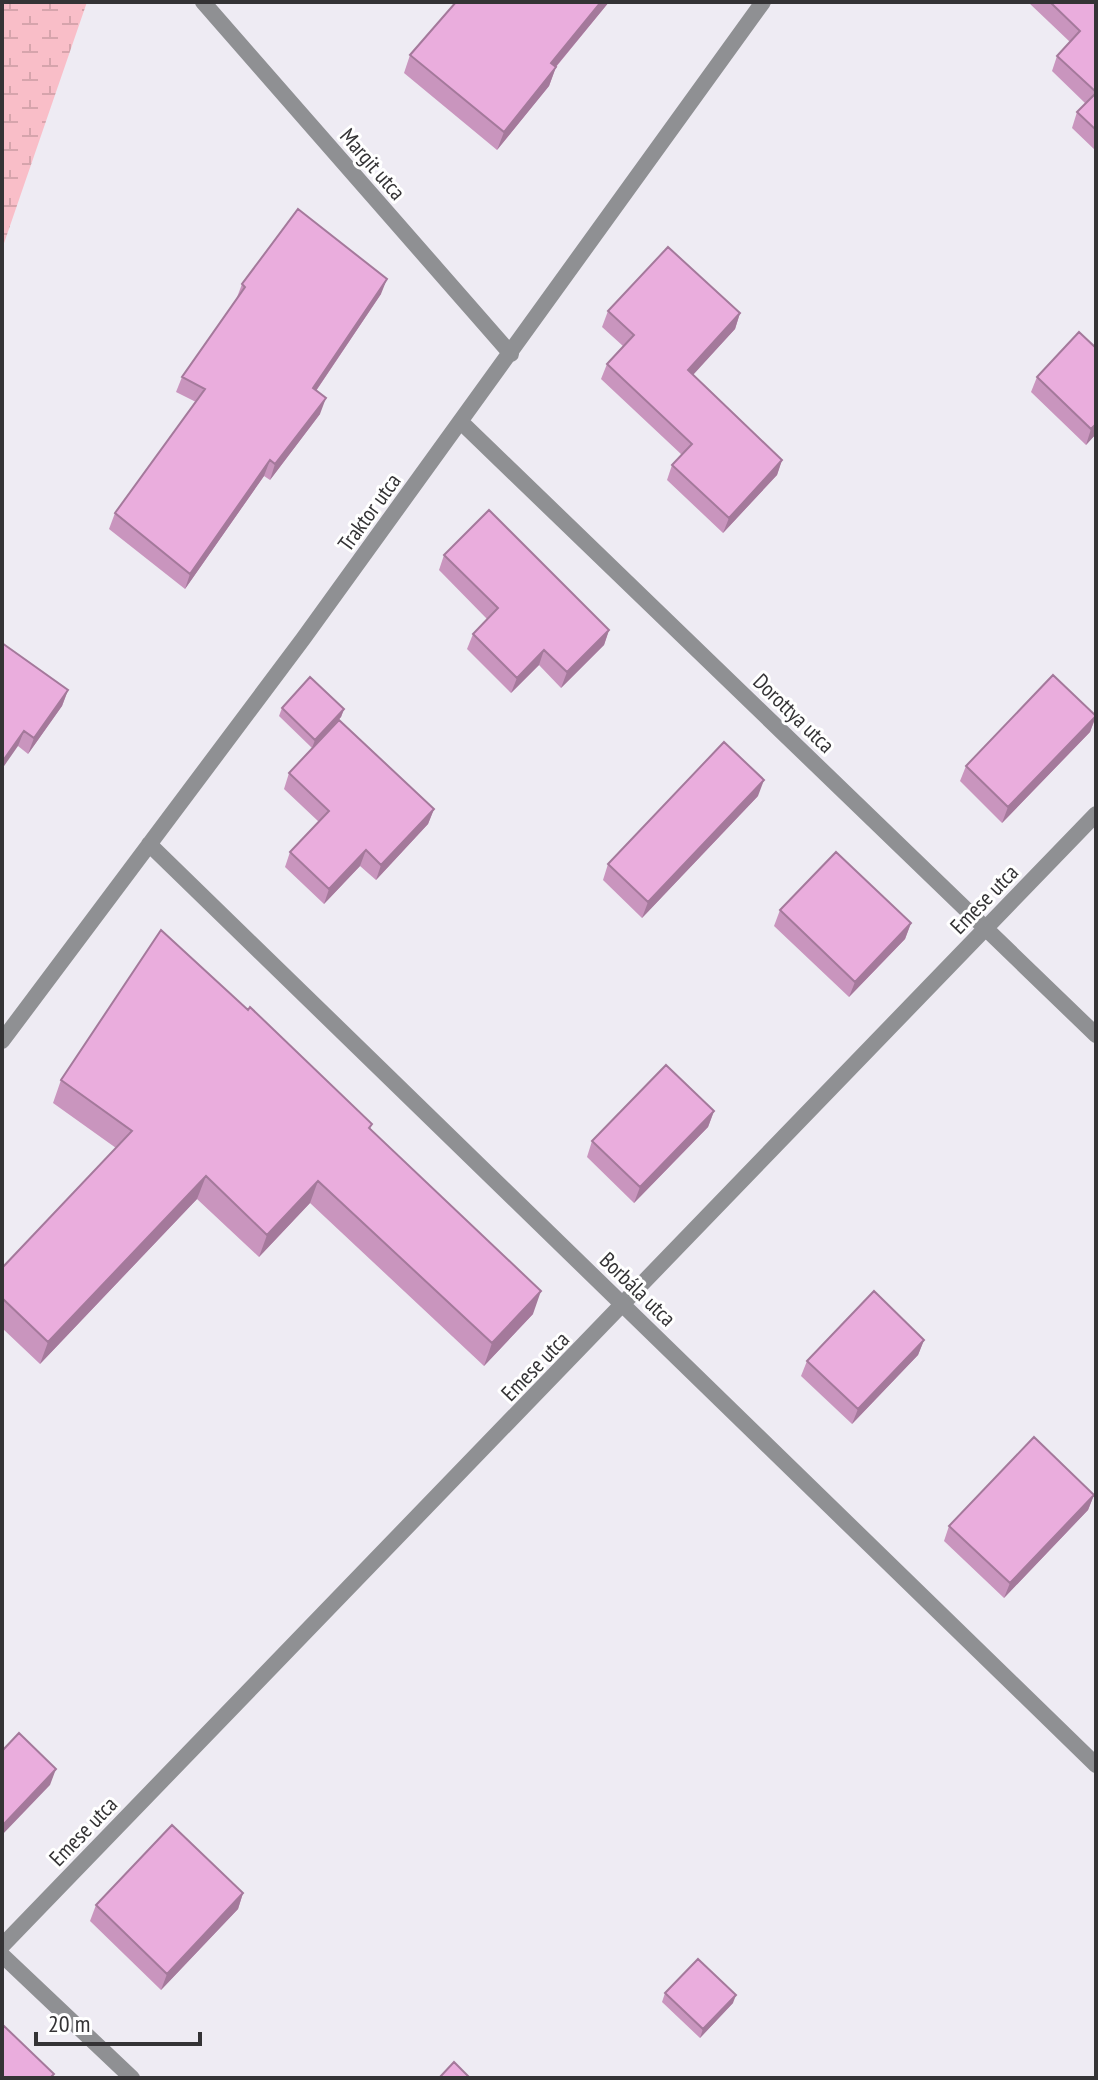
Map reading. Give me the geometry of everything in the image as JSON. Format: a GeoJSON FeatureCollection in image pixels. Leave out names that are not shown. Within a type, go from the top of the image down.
{"type":"FeatureCollection","features":[{"type":"Feature","properties":{"kind":"street","name":"Margit utca"},"geometry":{"type":"LineString","coordinates":[[203,2],[511,354]]}},
{"type":"Feature","properties":{"kind":"street","name":"Traktor utca"},"geometry":{"type":"LineString","coordinates":[[2,1041],[511,354],[763,2]]}},
{"type":"Feature","properties":{"kind":"street","name":"Dorottya utca"},"geometry":{"type":"LineString","coordinates":[[461,422],[1096,1035]]}},
{"type":"Feature","properties":{"kind":"street","name":"Emese utca"},"geometry":{"type":"LineString","coordinates":[[2,1946],[624,1306],[1096,814]]}},
{"type":"Feature","properties":{"kind":"street","name":"Borbála utca"},"geometry":{"type":"LineString","coordinates":[[149,844],[1096,1765]]}},
{"type":"Feature","properties":{"kind":"street"},"geometry":{"type":"LineString","coordinates":[[2,1955],[132,2078]]}},
{"type":"Feature","properties":{"kind":"green space"},"geometry":{"type":"Polygon","coordinates":[[[2,2],[87,2],[2,249],[2,2]]]}},
{"type":"Feature","properties":{"kind":"building"},"geometry":{"type":"Polygon","coordinates":[[[456,2],[601,2],[551,63],[556,67],[504,132],[410,55],[456,2]]]}},
{"type":"Feature","properties":{"kind":"building"},"geometry":{"type":"Polygon","coordinates":[[[1050,2],[1096,2],[1096,92],[1057,56],[1080,31],[1050,2]]]}},
{"type":"Feature","properties":{"kind":"building"},"geometry":{"type":"Polygon","coordinates":[[[1096,93],[1096,130],[1077,112],[1096,93]]]}},
{"type":"Feature","properties":{"kind":"building"},"geometry":{"type":"Polygon","coordinates":[[[298,209],[387,279],[313,388],[326,398],[275,464],[270,460],[190,574],[115,513],[205,389],[182,377],[245,287],[242,284],[298,209]]]}},
{"type":"Feature","properties":{"kind":"building"},"geometry":{"type":"Polygon","coordinates":[[[668,247],[740,313],[688,370],[782,460],[729,518],[672,465],[692,444],[607,364],[634,335],[608,311],[668,247]]]}},
{"type":"Feature","properties":{"kind":"building"},"geometry":{"type":"Polygon","coordinates":[[[1079,332],[1096,348],[1096,424],[1091,429],[1037,377],[1079,332]]]}},
{"type":"Feature","properties":{"kind":"building"},"geometry":{"type":"Polygon","coordinates":[[[489,510],[609,630],[567,672],[544,650],[517,678],[473,634],[498,608],[444,555],[489,510]]]}},
{"type":"Feature","properties":{"kind":"building"},"geometry":{"type":"Polygon","coordinates":[[[2,643],[68,690],[34,738],[24,731],[2,762],[2,643]]]}},
{"type":"Feature","properties":{"kind":"building"},"geometry":{"type":"Polygon","coordinates":[[[1053,675],[1096,716],[1008,807],[966,766],[1053,675]]]}},
{"type":"Feature","properties":{"kind":"building"},"geometry":{"type":"Polygon","coordinates":[[[310,677],[344,709],[315,740],[282,708],[310,677]]]}},
{"type":"Feature","properties":{"kind":"building"},"geometry":{"type":"Polygon","coordinates":[[[339,720],[434,809],[381,865],[366,850],[329,889],[290,852],[329,811],[289,773],[339,720]]]}},
{"type":"Feature","properties":{"kind":"building"},"geometry":{"type":"Polygon","coordinates":[[[724,742],[764,780],[648,902],[608,864],[724,742]]]}},
{"type":"Feature","properties":{"kind":"building"},"geometry":{"type":"Polygon","coordinates":[[[836,852],[911,923],[855,982],[780,910],[836,852]]]}},
{"type":"Feature","properties":{"kind":"building"},"geometry":{"type":"Polygon","coordinates":[[[161,930],[248,1010],[250,1007],[372,1124],[369,1128],[541,1291],[492,1343],[318,1181],[267,1235],[206,1176],[48,1342],[2,1298],[2,1268],[132,1131],[61,1080],[161,930]]]}},
{"type":"Feature","properties":{"kind":"building"},"geometry":{"type":"Polygon","coordinates":[[[666,1065],[714,1111],[640,1187],[592,1141],[666,1065]]]}},
{"type":"Feature","properties":{"kind":"building"},"geometry":{"type":"Polygon","coordinates":[[[874,1291],[924,1340],[858,1409],[807,1361],[874,1291]]]}},
{"type":"Feature","properties":{"kind":"building"},"geometry":{"type":"Polygon","coordinates":[[[1034,1437],[1094,1495],[1010,1583],[949,1526],[1034,1437]]]}},
{"type":"Feature","properties":{"kind":"building"},"geometry":{"type":"Polygon","coordinates":[[[19,1733],[56,1769],[2,1826],[2,1751],[19,1733]]]}},
{"type":"Feature","properties":{"kind":"building"},"geometry":{"type":"Polygon","coordinates":[[[172,1825],[243,1893],[167,1974],[96,1905],[172,1825]]]}},
{"type":"Feature","properties":{"kind":"building"},"geometry":{"type":"Polygon","coordinates":[[[698,1959],[736,1995],[703,2029],[665,1993],[698,1959]]]}},
{"type":"Feature","properties":{"kind":"building"},"geometry":{"type":"Polygon","coordinates":[[[4,2026],[54,2074],[50,2078],[2,2078],[4,2026]]]}},
{"type":"Feature","properties":{"kind":"building"},"geometry":{"type":"Polygon","coordinates":[[[454,2062],[470,2078],[439,2078],[454,2062]]]}}]}
